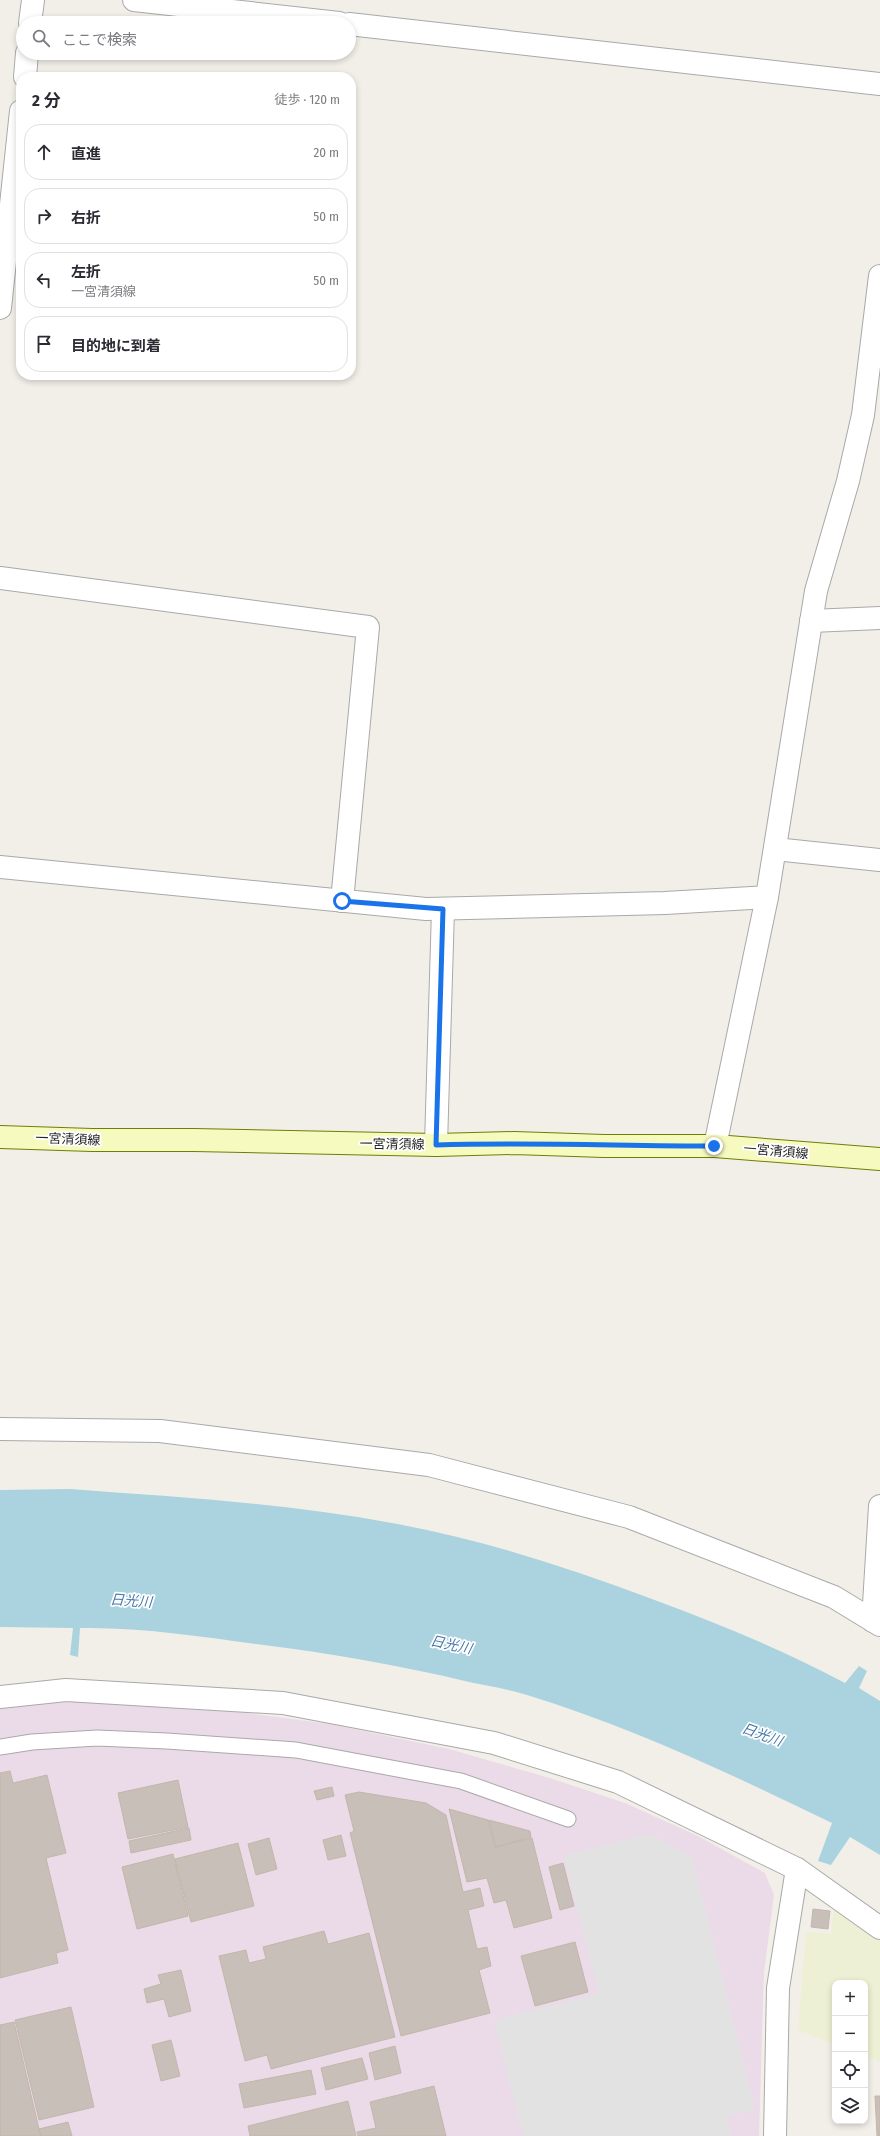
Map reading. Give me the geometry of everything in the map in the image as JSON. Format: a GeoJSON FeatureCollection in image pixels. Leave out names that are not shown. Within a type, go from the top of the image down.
{"type":"FeatureCollection","features":[{"type":"Feature","properties":{"kind":"main road","name":"一宮清須線"},"geometry":{"type":"LineString","coordinates":[[0,1137],[92,1140],[194,1140],[436,1145],[514,1143],[604,1146],[714,1146],[880,1159]]}},
{"type":"Feature","properties":{"kind":"street"},"geometry":{"type":"LineString","coordinates":[[31,16],[33,0]]}},
{"type":"Feature","properties":{"kind":"street"},"geometry":{"type":"LineString","coordinates":[[134,0],[277,16]]}},
{"type":"Feature","properties":{"kind":"street"},"geometry":{"type":"LineString","coordinates":[[356,25],[880,84]]}},
{"type":"Feature","properties":{"kind":"street"},"geometry":{"type":"LineString","coordinates":[[25,72],[26,60]]}},
{"type":"Feature","properties":{"kind":"street"},"geometry":{"type":"LineString","coordinates":[[0,308],[16,158]]}},
{"type":"Feature","properties":{"kind":"street"},"geometry":{"type":"LineString","coordinates":[[714,1146],[767,897],[816,591],[848,481],[863,415],[880,276]]}},
{"type":"Feature","properties":{"kind":"street"},"geometry":{"type":"LineString","coordinates":[[0,578],[368,627],[342,901]]}},
{"type":"Feature","properties":{"kind":"street"},"geometry":{"type":"LineString","coordinates":[[811,621],[880,618]]}},
{"type":"Feature","properties":{"kind":"street"},"geometry":{"type":"LineString","coordinates":[[775,849],[880,860]]}},
{"type":"Feature","properties":{"kind":"street"},"geometry":{"type":"LineString","coordinates":[[0,867],[342,901],[443,909],[657,903],[767,897]]}},
{"type":"Feature","properties":{"kind":"street"},"geometry":{"type":"LineString","coordinates":[[436,1145],[443,909]]}},
{"type":"Feature","properties":{"kind":"street"},"geometry":{"type":"LineString","coordinates":[[0,1429],[160,1431],[430,1465],[629,1517],[834,1597],[877,1623],[880,1506]]}},
{"type":"Feature","properties":{"kind":"street"},"geometry":{"type":"LineString","coordinates":[[0,1697],[66,1690],[283,1703],[494,1742],[618,1782],[798,1869],[880,1928]]}},
{"type":"Feature","properties":{"kind":"street"},"geometry":{"type":"LineString","coordinates":[[775,2136],[778,1988],[798,1869]]}},
{"type":"Feature","properties":{"kind":"lane"},"geometry":{"type":"LineString","coordinates":[[0,1747],[32,1742],[96,1738],[167,1741],[296,1750],[461,1781],[568,1819]]}},
{"type":"Feature","properties":{"kind":"shaded area"},"geometry":{"type":"Polygon","coordinates":[[[111,1701],[217,1709],[330,1724],[449,1749],[553,1779],[625,1803],[698,1836],[765,1873],[774,1895],[764,1973],[759,2136],[0,2136],[0,1704],[111,1701]]]}},
{"type":"Feature","properties":{"kind":"shaded area"},"geometry":{"type":"Polygon","coordinates":[[[649,1834],[692,1857],[755,2109],[726,2116],[731,2136],[523,2136],[494,2020],[599,1994],[564,1856],[649,1834]]]}},
{"type":"Feature","properties":{"kind":"green space"},"geometry":{"type":"Polygon","coordinates":[[[834,1908],[880,1941],[880,2062],[868,2057],[868,1980],[832,1980],[832,2044],[798,2030],[806,1932],[831,1934],[834,1908]]]}},
{"type":"Feature","properties":{"kind":"water","name":"日光川"},"geometry":{"type":"Polygon","coordinates":[[[70,1489],[191,1498],[312,1510],[392,1523],[458,1537],[523,1555],[620,1587],[750,1638],[845,1683],[859,1666],[867,1671],[859,1688],[880,1701],[880,1855],[850,1837],[831,1865],[818,1861],[832,1823],[720,1770],[644,1737],[566,1708],[513,1691],[337,1655],[212,1638],[124,1629],[80,1628],[78,1657],[70,1655],[73,1628],[0,1627],[0,1490],[70,1489]]]}},
{"type":"Feature","properties":{"kind":"building"},"geometry":{"type":"Polygon","coordinates":[[[10,1771],[13,1783],[47,1775],[66,1853],[46,1858],[68,1950],[56,1953],[58,1963],[0,1978],[0,1773],[10,1771]]]}},
{"type":"Feature","properties":{"kind":"building"},"geometry":{"type":"Polygon","coordinates":[[[178,1780],[188,1827],[128,1839],[118,1793],[178,1780]]]}},
{"type":"Feature","properties":{"kind":"building"},"geometry":{"type":"Polygon","coordinates":[[[332,1787],[334,1796],[317,1800],[314,1791],[332,1787]]]}},
{"type":"Feature","properties":{"kind":"building"},"geometry":{"type":"Polygon","coordinates":[[[359,1792],[426,1803],[446,1815],[463,1892],[480,1888],[484,1906],[468,1910],[477,1949],[487,1947],[491,1966],[479,1970],[490,2013],[401,2036],[350,1833],[354,1831],[345,1795],[359,1792]]]}},
{"type":"Feature","properties":{"kind":"building"},"geometry":{"type":"Polygon","coordinates":[[[449,1809],[488,1820],[495,1847],[532,1838],[552,1918],[514,1928],[506,1900],[494,1903],[487,1878],[467,1882],[449,1809]]]}},
{"type":"Feature","properties":{"kind":"building"},"geometry":{"type":"Polygon","coordinates":[[[489,1820],[530,1831],[531,1837],[496,1847],[489,1820]]]}},
{"type":"Feature","properties":{"kind":"building"},"geometry":{"type":"Polygon","coordinates":[[[189,1828],[191,1840],[131,1853],[129,1841],[189,1828]]]}},
{"type":"Feature","properties":{"kind":"building"},"geometry":{"type":"Polygon","coordinates":[[[341,1835],[346,1856],[328,1860],[323,1840],[341,1835]]]}},
{"type":"Feature","properties":{"kind":"building"},"geometry":{"type":"Polygon","coordinates":[[[269,1838],[277,1869],[256,1875],[248,1844],[269,1838]]]}},
{"type":"Feature","properties":{"kind":"building"},"geometry":{"type":"Polygon","coordinates":[[[238,1843],[254,1906],[191,1922],[175,1859],[238,1843]]]}},
{"type":"Feature","properties":{"kind":"building"},"geometry":{"type":"Polygon","coordinates":[[[173,1854],[188,1916],[137,1929],[122,1867],[173,1854]]]}},
{"type":"Feature","properties":{"kind":"building"},"geometry":{"type":"Polygon","coordinates":[[[563,1863],[574,1906],[560,1910],[549,1867],[563,1863]]]}},
{"type":"Feature","properties":{"kind":"building"},"geometry":{"type":"Polygon","coordinates":[[[813,1909],[830,1911],[828,1929],[811,1927],[813,1909]]]}},
{"type":"Feature","properties":{"kind":"building"},"geometry":{"type":"Polygon","coordinates":[[[324,1931],[328,1944],[369,1933],[395,2037],[271,2069],[267,2055],[245,2061],[219,1956],[246,1950],[249,1963],[266,1959],[263,1947],[324,1931]]]}},
{"type":"Feature","properties":{"kind":"building"},"geometry":{"type":"Polygon","coordinates":[[[575,1942],[588,1992],[535,2006],[521,1956],[575,1942]]]}},
{"type":"Feature","properties":{"kind":"building"},"geometry":{"type":"Polygon","coordinates":[[[181,1970],[191,2011],[169,2017],[164,1999],[147,2003],[144,1989],[161,1984],[158,1975],[181,1970]]]}},
{"type":"Feature","properties":{"kind":"building"},"geometry":{"type":"Polygon","coordinates":[[[71,2007],[94,2107],[39,2120],[15,2020],[71,2007]]]}},
{"type":"Feature","properties":{"kind":"building"},"geometry":{"type":"Polygon","coordinates":[[[14,2022],[41,2136],[0,2136],[0,2025],[14,2022]]]}},
{"type":"Feature","properties":{"kind":"building"},"geometry":{"type":"Polygon","coordinates":[[[171,2040],[180,2076],[161,2081],[152,2045],[171,2040]]]}},
{"type":"Feature","properties":{"kind":"building"},"geometry":{"type":"Polygon","coordinates":[[[395,2046],[401,2073],[375,2080],[369,2053],[395,2046]]]}},
{"type":"Feature","properties":{"kind":"building"},"geometry":{"type":"Polygon","coordinates":[[[362,2058],[368,2079],[326,2090],[321,2068],[362,2058]]]}},
{"type":"Feature","properties":{"kind":"building"},"geometry":{"type":"Polygon","coordinates":[[[311,2070],[316,2094],[244,2108],[239,2084],[311,2070]]]}},
{"type":"Feature","properties":{"kind":"building"},"geometry":{"type":"Polygon","coordinates":[[[434,2086],[446,2136],[358,2136],[357,2132],[376,2128],[370,2102],[434,2086]]]}},
{"type":"Feature","properties":{"kind":"building"},"geometry":{"type":"Polygon","coordinates":[[[875,2096],[880,2096],[880,2136],[877,2136],[875,2096]]]}},
{"type":"Feature","properties":{"kind":"building"},"geometry":{"type":"Polygon","coordinates":[[[348,2101],[356,2136],[250,2136],[248,2126],[348,2101]]]}},
{"type":"Feature","properties":{"kind":"building"},"geometry":{"type":"Polygon","coordinates":[[[68,2122],[72,2136],[41,2136],[39,2129],[68,2122]]]}},
{"type":"Feature","properties":{"kind":"route"},"geometry":{"type":"LineString","coordinates":[[342,901],[426,909],[443,909],[436,1145],[514,1143],[604,1146],[714,1146]]}}]}
